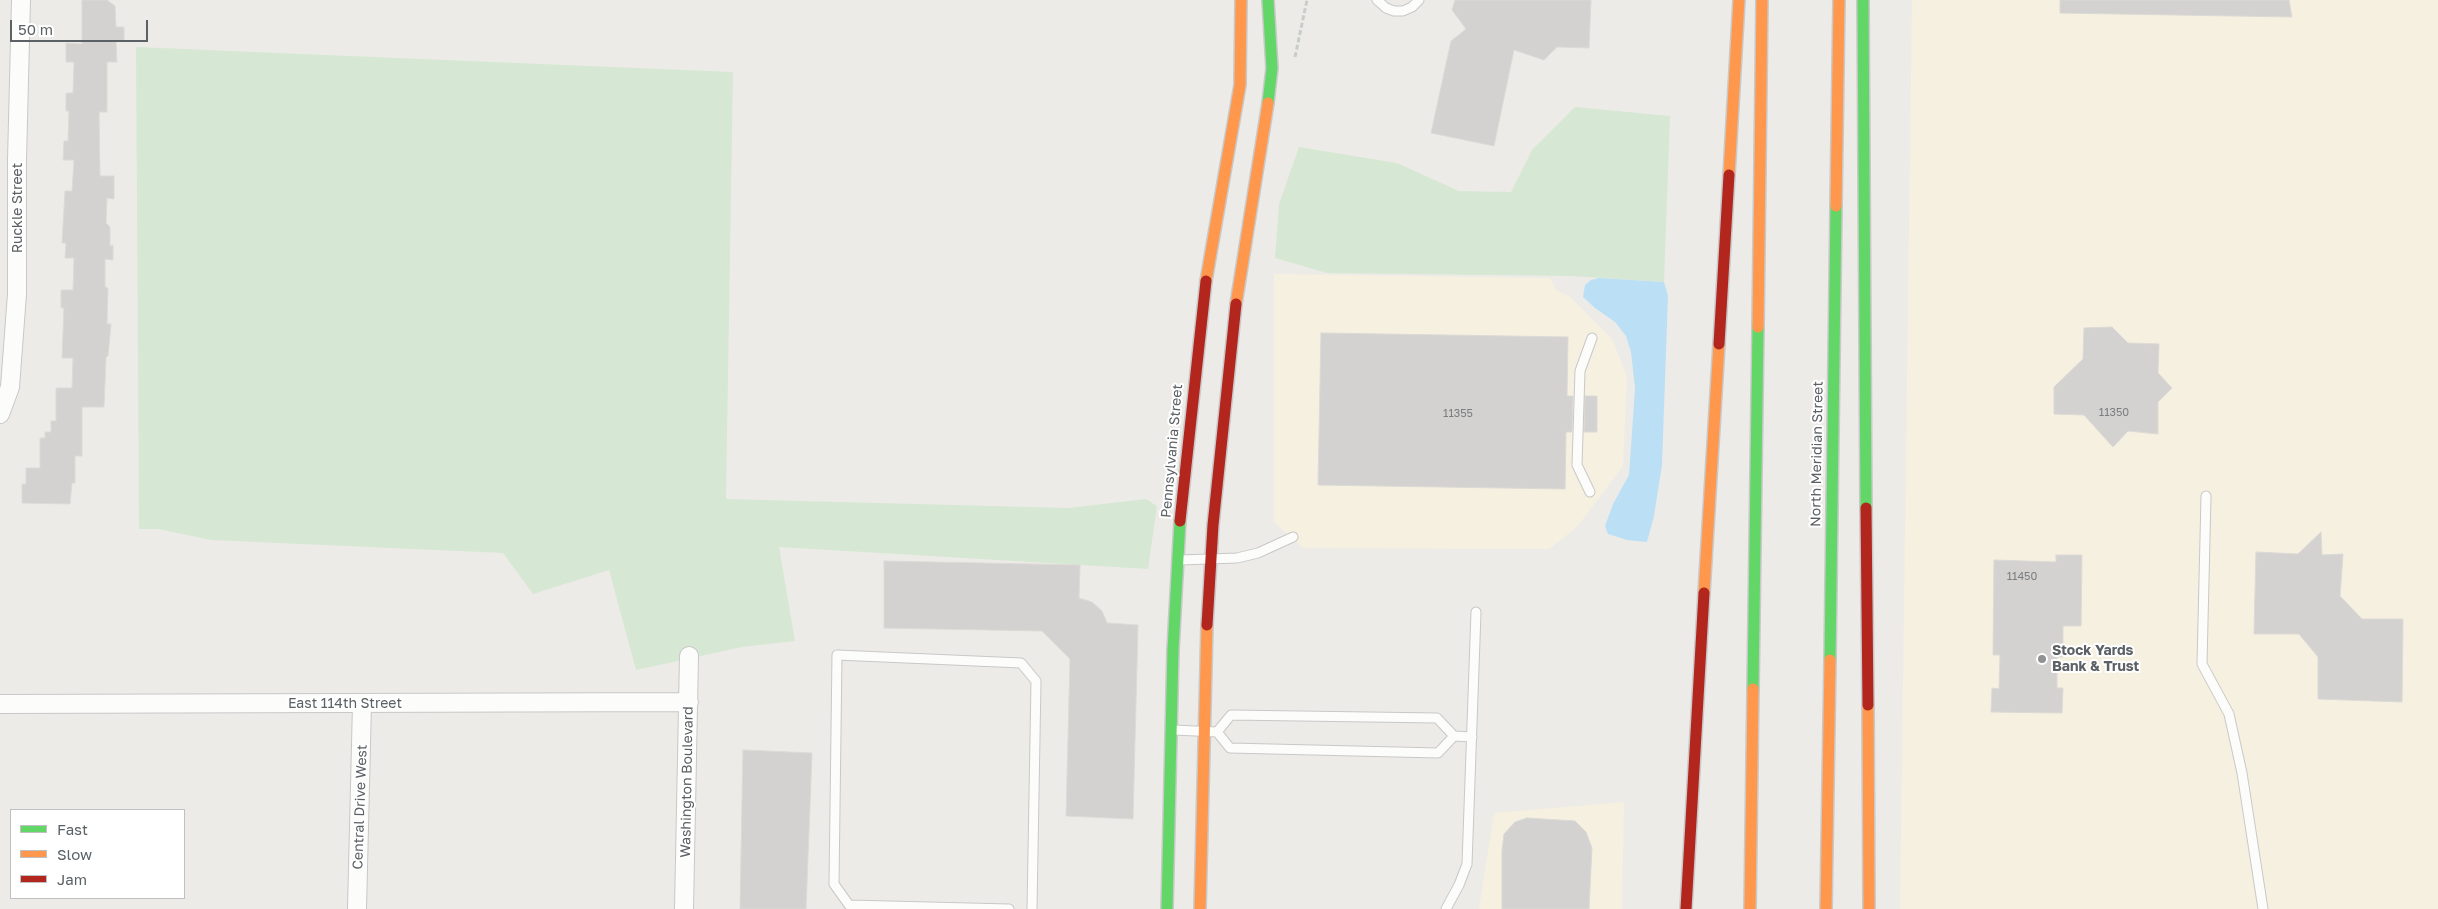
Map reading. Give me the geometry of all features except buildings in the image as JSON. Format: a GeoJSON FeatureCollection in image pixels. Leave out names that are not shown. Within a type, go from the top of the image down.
{"type":"FeatureCollection","features":[{"type":"Feature","properties":{"kind":"main road","name":"Pennsylvania Street"},"geometry":{"type":"LineString","coordinates":[[1167,909],[1171,730],[1178,560],[1189,416],[1202,306],[1240,85],[1241,0]]}},
{"type":"Feature","properties":{"kind":"main road"},"geometry":{"type":"LineString","coordinates":[[1686,909],[1738,0]]}},
{"type":"Feature","properties":{"kind":"main road"},"geometry":{"type":"LineString","coordinates":[[1750,909],[1762,0]]}},
{"type":"Feature","properties":{"kind":"main road","name":"North Meridian Street"},"geometry":{"type":"LineString","coordinates":[[1826,909],[1839,0]]}},
{"type":"Feature","properties":{"kind":"main road"},"geometry":{"type":"LineString","coordinates":[[1863,0],[1869,909]]}},
{"type":"Feature","properties":{"kind":"main road"},"geometry":{"type":"LineString","coordinates":[[1200,909],[1211,560],[1233,324],[1267,115],[1272,68],[1269,2]]}},
{"type":"Feature","properties":{"kind":"street","name":"Ruckle Street"},"geometry":{"type":"LineString","coordinates":[[0,414],[10,387],[14,359],[18,286],[9,161],[21,0]]}},
{"type":"Feature","properties":{"kind":"street","name":"Washington Boulevard"},"geometry":{"type":"LineString","coordinates":[[684,909],[689,656]]}},
{"type":"Feature","properties":{"kind":"street","name":"East 114th Street"},"geometry":{"type":"LineString","coordinates":[[0,704],[689,702]]}},
{"type":"Feature","properties":{"kind":"street","name":"Central Drive West"},"geometry":{"type":"LineString","coordinates":[[357,909],[362,704]]}},
{"type":"Feature","properties":{"kind":"lane"},"geometry":{"type":"LineString","coordinates":[[1376,0],[1386,8],[1394,11],[1412,7],[1419,0]]}},
{"type":"Feature","properties":{"kind":"lane"},"geometry":{"type":"LineString","coordinates":[[1590,492],[1577,465],[1580,371],[1592,338]]}},
{"type":"Feature","properties":{"kind":"lane"},"geometry":{"type":"LineString","coordinates":[[2206,496],[2202,664],[2229,714],[2242,773],[2263,909]]}},
{"type":"Feature","properties":{"kind":"lane"},"geometry":{"type":"LineString","coordinates":[[1178,560],[1237,558],[1258,553],[1293,537]]}},
{"type":"Feature","properties":{"kind":"lane"},"geometry":{"type":"LineString","coordinates":[[1446,909],[1459,885],[1467,864],[1476,612]]}},
{"type":"Feature","properties":{"kind":"lane"},"geometry":{"type":"LineString","coordinates":[[1009,909],[849,905],[834,884],[837,655],[1021,663],[1036,681],[1032,909]]}},
{"type":"Feature","properties":{"kind":"lane"},"geometry":{"type":"LineString","coordinates":[[1217,732],[1231,714],[1437,718],[1454,736],[1472,737]]}},
{"type":"Feature","properties":{"kind":"lane"},"geometry":{"type":"LineString","coordinates":[[1171,730],[1217,732],[1230,748],[1438,753],[1454,736]]}},
{"type":"Feature","properties":{"kind":"shaded area"},"geometry":{"type":"Polygon","coordinates":[[[1912,0],[2438,0],[2438,909],[1900,909],[1912,0]]]}},
{"type":"Feature","properties":{"kind":"shaded area"},"geometry":{"type":"Polygon","coordinates":[[[1274,274],[1550,278],[1556,290],[1570,297],[1612,339],[1627,377],[1623,466],[1577,527],[1549,549],[1303,548],[1274,522],[1274,274]]]}},
{"type":"Feature","properties":{"kind":"shaded area"},"geometry":{"type":"Polygon","coordinates":[[[1624,802],[1622,909],[1479,909],[1494,813],[1624,802]]]}},
{"type":"Feature","properties":{"kind":"green space"},"geometry":{"type":"Polygon","coordinates":[[[136,47],[733,72],[726,499],[1068,508],[1146,499],[1157,506],[1148,569],[779,547],[795,641],[742,647],[636,670],[609,570],[533,594],[503,553],[211,540],[158,529],[139,529],[136,47]]]}},
{"type":"Feature","properties":{"kind":"green space"},"geometry":{"type":"Polygon","coordinates":[[[1575,107],[1670,116],[1664,282],[1570,276],[1327,273],[1275,258],[1279,204],[1299,147],[1397,163],[1459,191],[1511,192],[1532,150],[1575,107]]]}},
{"type":"Feature","properties":{"kind":"water"},"geometry":{"type":"Polygon","coordinates":[[[1599,278],[1664,282],[1668,296],[1662,465],[1654,516],[1647,542],[1627,540],[1608,534],[1605,526],[1613,504],[1629,475],[1635,388],[1631,352],[1626,336],[1615,322],[1583,297],[1585,285],[1591,280],[1599,278]]]}},
{"type":"Feature","properties":{"kind":"traffic: fast"},"geometry":{"type":"LineString","coordinates":[[1268,0],[1272,68],[1268,103]]}},
{"type":"Feature","properties":{"kind":"traffic: fast"},"geometry":{"type":"LineString","coordinates":[[1863,0],[1866,508]]}},
{"type":"Feature","properties":{"kind":"traffic: fast"},"geometry":{"type":"LineString","coordinates":[[1830,660],[1836,206]]}},
{"type":"Feature","properties":{"kind":"traffic: fast"},"geometry":{"type":"LineString","coordinates":[[1753,689],[1758,327]]}},
{"type":"Feature","properties":{"kind":"traffic: fast"},"geometry":{"type":"LineString","coordinates":[[1167,909],[1173,650],[1180,521]]}},
{"type":"Feature","properties":{"kind":"traffic: slow"},"geometry":{"type":"LineString","coordinates":[[1206,281],[1240,85],[1241,0]]}},
{"type":"Feature","properties":{"kind":"traffic: slow"},"geometry":{"type":"LineString","coordinates":[[1729,175],[1739,0]]}},
{"type":"Feature","properties":{"kind":"traffic: slow"},"geometry":{"type":"LineString","coordinates":[[1758,327],[1762,0]]}},
{"type":"Feature","properties":{"kind":"traffic: slow"},"geometry":{"type":"LineString","coordinates":[[1836,206],[1839,0]]}},
{"type":"Feature","properties":{"kind":"traffic: slow"},"geometry":{"type":"LineString","coordinates":[[1236,304],[1268,103]]}},
{"type":"Feature","properties":{"kind":"traffic: slow"},"geometry":{"type":"LineString","coordinates":[[1704,593],[1719,344]]}},
{"type":"Feature","properties":{"kind":"traffic: slow"},"geometry":{"type":"LineString","coordinates":[[1200,909],[1207,625]]}},
{"type":"Feature","properties":{"kind":"traffic: slow"},"geometry":{"type":"LineString","coordinates":[[1826,909],[1830,660]]}},
{"type":"Feature","properties":{"kind":"traffic: slow"},"geometry":{"type":"LineString","coordinates":[[1750,909],[1753,689]]}},
{"type":"Feature","properties":{"kind":"traffic: slow"},"geometry":{"type":"LineString","coordinates":[[1868,705],[1869,909]]}},
{"type":"Feature","properties":{"kind":"traffic: jam"},"geometry":{"type":"LineString","coordinates":[[1719,344],[1729,175]]}},
{"type":"Feature","properties":{"kind":"traffic: jam"},"geometry":{"type":"LineString","coordinates":[[1180,521],[1206,281]]}},
{"type":"Feature","properties":{"kind":"traffic: jam"},"geometry":{"type":"LineString","coordinates":[[1207,625],[1213,525],[1236,304]]}},
{"type":"Feature","properties":{"kind":"traffic: jam"},"geometry":{"type":"LineString","coordinates":[[1866,508],[1868,705]]}},
{"type":"Feature","properties":{"kind":"traffic: jam"},"geometry":{"type":"LineString","coordinates":[[1686,909],[1704,593]]}},
{"type":"Feature","properties":{"kind":"place","name":"Stock Yards Bank & Trust"},"geometry":{"type":"Point","coordinates":[2042,659]}}]}
